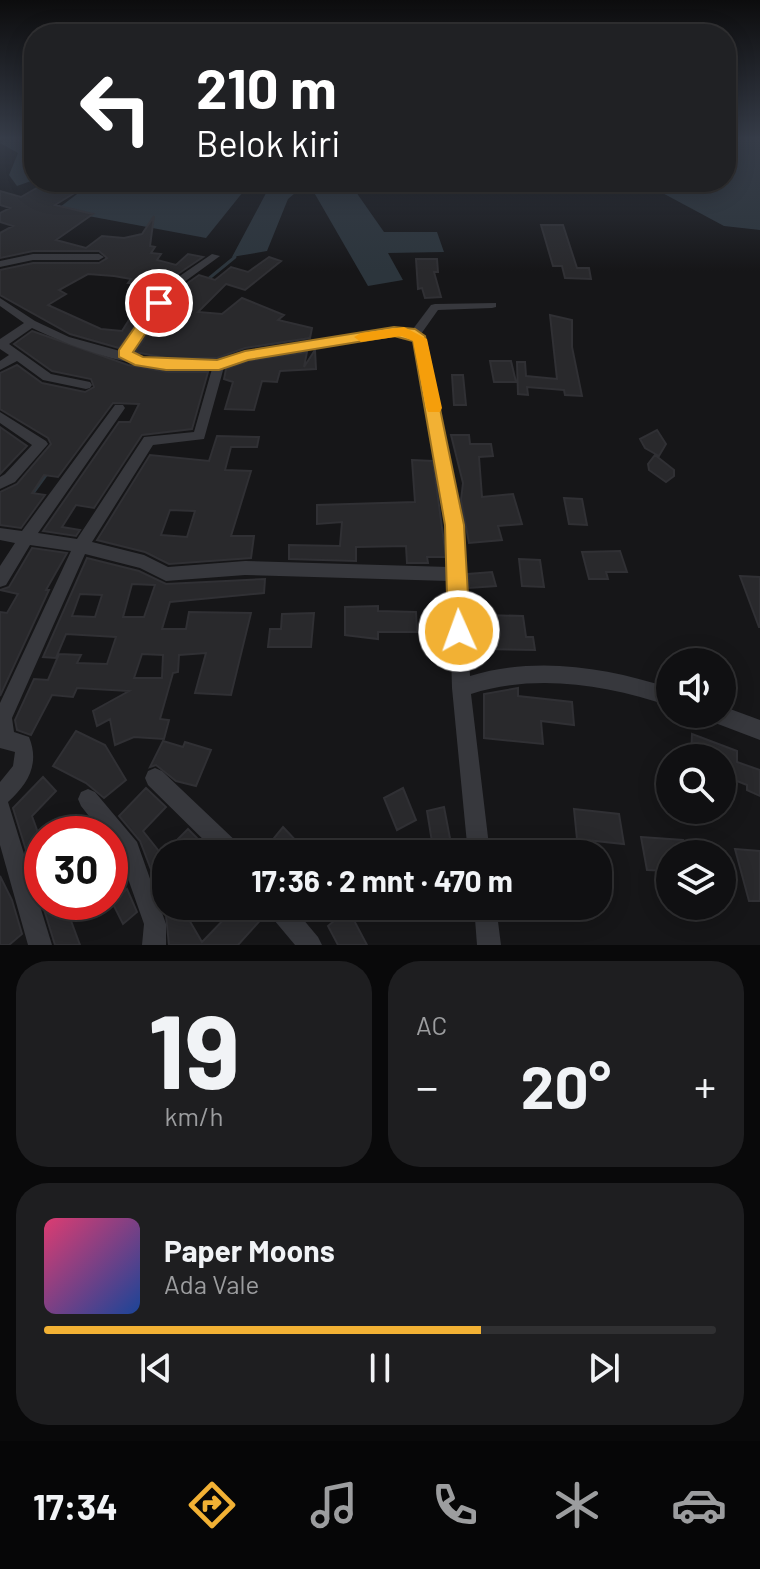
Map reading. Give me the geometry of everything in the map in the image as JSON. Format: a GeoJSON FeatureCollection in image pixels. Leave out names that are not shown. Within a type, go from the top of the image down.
{"type":"FeatureCollection","features":[{"type":"Feature","properties":{"kind":"street"},"geometry":{"type":"LineString","coordinates":[[131,357],[172,286],[215,256]]}},
{"type":"Feature","properties":{"kind":"street"},"geometry":{"type":"LineString","coordinates":[[0,264],[33,257],[99,257]]}},
{"type":"Feature","properties":{"kind":"street"},"geometry":{"type":"LineString","coordinates":[[0,301],[31,323],[65,339],[131,357],[219,365],[245,355],[394,331],[415,334]]}},
{"type":"Feature","properties":{"kind":"street"},"geometry":{"type":"LineString","coordinates":[[415,334],[435,307],[492,305]]}},
{"type":"Feature","properties":{"kind":"street"},"geometry":{"type":"LineString","coordinates":[[31,323],[1,342],[47,377],[86,385]]}},
{"type":"Feature","properties":{"kind":"street"},"geometry":{"type":"LineString","coordinates":[[415,334],[424,350],[450,496],[457,574],[461,688],[477,840]]}},
{"type":"Feature","properties":{"kind":"street"},"geometry":{"type":"LineString","coordinates":[[0,366],[18,355]]}},
{"type":"Feature","properties":{"kind":"street"},"geometry":{"type":"LineString","coordinates":[[0,796],[21,774],[25,750],[22,744],[5,740],[3,718],[81,546],[149,440],[199,436],[219,365]]}},
{"type":"Feature","properties":{"kind":"street"},"geometry":{"type":"LineString","coordinates":[[0,580],[12,535],[119,408]]}},
{"type":"Feature","properties":{"kind":"street"},"geometry":{"type":"LineString","coordinates":[[0,417],[41,444],[10,478],[0,483]]}},
{"type":"Feature","properties":{"kind":"street"},"geometry":{"type":"LineString","coordinates":[[12,535],[81,546],[144,562],[166,574],[245,568],[457,574]]}},
{"type":"Feature","properties":{"kind":"street"},"geometry":{"type":"LineString","coordinates":[[461,688],[493,678],[566,676],[611,682],[656,693]]}},
{"type":"Feature","properties":{"kind":"street"},"geometry":{"type":"LineString","coordinates":[[736,721],[760,730]]}},
{"type":"Feature","properties":{"kind":"street"},"geometry":{"type":"LineString","coordinates":[[155,778],[219,840]]}},
{"type":"Feature","properties":{"kind":"street"},"geometry":{"type":"LineString","coordinates":[[88,799],[129,850],[152,913],[157,936],[154,945]]}},
{"type":"Feature","properties":{"kind":"street"},"geometry":{"type":"LineString","coordinates":[[0,808],[40,945]]}},
{"type":"Feature","properties":{"kind":"street"},"geometry":{"type":"LineString","coordinates":[[289,920],[310,945]]}},
{"type":"Feature","properties":{"kind":"street"},"geometry":{"type":"LineString","coordinates":[[486,920],[489,945]]}},
{"type":"Feature","properties":{"kind":"shaded area"},"geometry":{"type":"Polygon","coordinates":[[[736,183],[760,183],[760,230],[724,226],[661,192],[736,192],[736,183]]]}},
{"type":"Feature","properties":{"kind":"shaded area"},"geometry":{"type":"Polygon","coordinates":[[[80,192],[243,192],[206,238],[56,210],[80,192]]]}},
{"type":"Feature","properties":{"kind":"shaded area"},"geometry":{"type":"Polygon","coordinates":[[[267,192],[296,192],[288,199],[267,251],[232,257],[267,192]]]}},
{"type":"Feature","properties":{"kind":"shaded area"},"geometry":{"type":"Polygon","coordinates":[[[314,192],[356,192],[384,232],[437,232],[444,252],[388,253],[403,280],[368,286],[314,192]]]}},
{"type":"Feature","properties":{"kind":"building"},"geometry":{"type":"Polygon","coordinates":[[[0,191],[21,197],[30,192],[76,192],[55,205],[93,214],[56,240],[86,248],[102,236],[124,238],[142,234],[154,216],[150,246],[155,247],[151,253],[161,254],[157,260],[176,265],[188,254],[203,257],[166,282],[119,348],[70,334],[0,295],[0,270],[33,263],[99,263],[107,258],[99,251],[33,251],[0,258],[0,233],[13,226],[0,222],[0,213],[10,208],[0,205],[0,191]],[[88,274],[59,290],[66,294],[48,305],[101,329],[122,331],[151,285],[128,283],[131,279],[88,274]]]}},
{"type":"Feature","properties":{"kind":"building"},"geometry":{"type":"Polygon","coordinates":[[[541,225],[563,225],[577,268],[589,268],[591,279],[565,278],[562,266],[553,266],[541,225]]]}},
{"type":"Feature","properties":{"kind":"building"},"geometry":{"type":"Polygon","coordinates":[[[269,257],[281,261],[245,290],[226,284],[198,312],[222,314],[242,298],[284,315],[278,320],[312,328],[310,338],[245,348],[217,358],[166,358],[135,352],[178,290],[199,275],[215,280],[231,267],[248,272],[269,257]]]}},
{"type":"Feature","properties":{"kind":"building"},"geometry":{"type":"Polygon","coordinates":[[[416,259],[437,259],[438,272],[434,272],[441,297],[425,298],[422,288],[418,289],[416,259]]]}},
{"type":"Feature","properties":{"kind":"building"},"geometry":{"type":"Polygon","coordinates":[[[550,315],[572,320],[572,347],[582,396],[565,395],[564,390],[527,387],[528,395],[518,394],[517,362],[525,362],[526,376],[557,379],[550,315]]]}},
{"type":"Feature","properties":{"kind":"building"},"geometry":{"type":"Polygon","coordinates":[[[32,331],[128,365],[168,372],[208,372],[192,429],[142,435],[94,508],[76,505],[62,527],[80,530],[76,536],[43,531],[119,422],[130,422],[139,404],[113,403],[58,477],[44,475],[32,493],[45,495],[21,528],[0,525],[0,492],[17,484],[51,444],[48,438],[0,409],[0,373],[17,365],[42,383],[85,392],[94,387],[91,379],[52,371],[14,344],[32,331]]]}},
{"type":"Feature","properties":{"kind":"building"},"geometry":{"type":"Polygon","coordinates":[[[315,350],[316,369],[280,371],[277,382],[262,381],[254,410],[225,409],[233,382],[224,379],[226,369],[248,361],[307,352],[304,367],[315,350]]]}},
{"type":"Feature","properties":{"kind":"building"},"geometry":{"type":"Polygon","coordinates":[[[490,361],[511,361],[516,382],[494,382],[490,361]]]}},
{"type":"Feature","properties":{"kind":"building"},"geometry":{"type":"Polygon","coordinates":[[[452,375],[463,375],[466,405],[454,405],[452,375]]]}},
{"type":"Feature","properties":{"kind":"building"},"geometry":{"type":"Polygon","coordinates":[[[0,427],[27,446],[0,474],[0,427]]]}},
{"type":"Feature","properties":{"kind":"building"},"geometry":{"type":"Polygon","coordinates":[[[657,430],[666,444],[659,456],[645,448],[640,439],[657,430]]]}},
{"type":"Feature","properties":{"kind":"building"},"geometry":{"type":"Polygon","coordinates":[[[451,435],[469,435],[470,444],[491,444],[493,456],[479,457],[482,497],[513,494],[522,524],[498,526],[502,540],[469,543],[461,500],[463,483],[451,435]]]}},
{"type":"Feature","properties":{"kind":"building"},"geometry":{"type":"Polygon","coordinates":[[[217,436],[259,437],[257,447],[231,447],[225,470],[251,471],[231,536],[254,536],[251,558],[169,564],[145,552],[97,540],[150,455],[209,461],[217,436]],[[170,510],[161,535],[187,537],[195,511],[170,510]]]}},
{"type":"Feature","properties":{"kind":"building"},"geometry":{"type":"Polygon","coordinates":[[[655,455],[674,470],[674,476],[666,482],[649,470],[648,464],[655,455]]]}},
{"type":"Feature","properties":{"kind":"building"},"geometry":{"type":"Polygon","coordinates":[[[412,460],[433,461],[446,557],[427,557],[428,563],[407,563],[406,546],[356,547],[356,561],[289,559],[289,545],[340,546],[342,522],[317,524],[317,505],[415,502],[412,460]]]}},
{"type":"Feature","properties":{"kind":"building"},"geometry":{"type":"Polygon","coordinates":[[[564,498],[582,499],[587,525],[569,524],[564,498]]]}},
{"type":"Feature","properties":{"kind":"building"},"geometry":{"type":"Polygon","coordinates":[[[32,548],[67,553],[46,590],[49,590],[0,696],[0,612],[7,613],[18,594],[0,590],[9,587],[32,548]]]}},
{"type":"Feature","properties":{"kind":"building"},"geometry":{"type":"Polygon","coordinates":[[[620,551],[627,572],[606,572],[608,579],[589,579],[582,552],[620,551]]]}},
{"type":"Feature","properties":{"kind":"building"},"geometry":{"type":"Polygon","coordinates":[[[87,558],[139,571],[166,584],[265,579],[264,593],[170,602],[162,629],[186,629],[189,612],[251,613],[231,695],[195,693],[206,653],[179,655],[178,672],[173,673],[160,719],[169,720],[164,739],[134,737],[115,745],[110,719],[97,726],[93,711],[129,691],[77,688],[73,697],[52,695],[31,735],[17,730],[15,720],[34,679],[48,680],[59,654],[81,655],[77,663],[107,664],[116,637],[66,634],[56,658],[43,657],[87,558]],[[132,584],[123,617],[144,617],[155,585],[132,584]],[[80,594],[72,616],[95,617],[102,595],[80,594]],[[142,654],[134,678],[162,678],[163,655],[142,654]]]}},
{"type":"Feature","properties":{"kind":"building"},"geometry":{"type":"Polygon","coordinates":[[[519,559],[540,560],[544,587],[522,586],[519,559]]]}},
{"type":"Feature","properties":{"kind":"building"},"geometry":{"type":"Polygon","coordinates":[[[492,572],[496,586],[469,588],[468,574],[492,572]]]}},
{"type":"Feature","properties":{"kind":"building"},"geometry":{"type":"Polygon","coordinates":[[[740,576],[760,577],[760,627],[759,627],[740,576]]]}},
{"type":"Feature","properties":{"kind":"building"},"geometry":{"type":"Polygon","coordinates":[[[378,606],[378,611],[416,612],[417,632],[378,632],[378,639],[345,635],[345,607],[378,606]]]}},
{"type":"Feature","properties":{"kind":"building"},"geometry":{"type":"Polygon","coordinates":[[[314,613],[311,647],[268,647],[270,629],[281,629],[282,614],[314,613]]]}},
{"type":"Feature","properties":{"kind":"building"},"geometry":{"type":"Polygon","coordinates":[[[483,615],[523,616],[526,637],[533,637],[535,650],[483,649],[483,643],[475,643],[474,623],[484,623],[483,615]]]}},
{"type":"Feature","properties":{"kind":"building"},"geometry":{"type":"Polygon","coordinates":[[[518,688],[518,696],[572,702],[574,725],[541,721],[543,744],[484,738],[484,694],[518,688]]]}},
{"type":"Feature","properties":{"kind":"building"},"geometry":{"type":"Polygon","coordinates":[[[76,731],[105,745],[126,780],[104,798],[86,783],[53,766],[76,731]]]}},
{"type":"Feature","properties":{"kind":"building"},"geometry":{"type":"Polygon","coordinates":[[[692,734],[718,744],[692,744],[692,734]]]}},
{"type":"Feature","properties":{"kind":"building"},"geometry":{"type":"Polygon","coordinates":[[[163,741],[183,747],[185,742],[211,750],[196,786],[176,781],[156,765],[150,767],[163,741]]]}},
{"type":"Feature","properties":{"kind":"building"},"geometry":{"type":"Polygon","coordinates":[[[736,751],[737,762],[760,770],[760,796],[747,790],[747,785],[736,781],[736,751]]]}},
{"type":"Feature","properties":{"kind":"building"},"geometry":{"type":"Polygon","coordinates":[[[43,777],[56,791],[32,816],[24,816],[24,844],[13,808],[43,777]]]}},
{"type":"Feature","properties":{"kind":"building"},"geometry":{"type":"Polygon","coordinates":[[[146,788],[166,807],[143,831],[152,842],[152,872],[140,841],[128,827],[128,816],[119,816],[146,788]]]}},
{"type":"Feature","properties":{"kind":"building"},"geometry":{"type":"Polygon","coordinates":[[[403,788],[416,820],[397,830],[384,798],[403,788]]]}},
{"type":"Feature","properties":{"kind":"building"},"geometry":{"type":"Polygon","coordinates":[[[444,807],[450,840],[432,840],[427,811],[444,807]]]}},
{"type":"Feature","properties":{"kind":"building"},"geometry":{"type":"Polygon","coordinates":[[[574,809],[619,814],[624,844],[612,843],[612,840],[577,839],[574,809]]]}},
{"type":"Feature","properties":{"kind":"building"},"geometry":{"type":"Polygon","coordinates":[[[283,827],[295,840],[272,840],[283,827]]]}},
{"type":"Feature","properties":{"kind":"building"},"geometry":{"type":"Polygon","coordinates":[[[188,829],[199,840],[177,840],[188,829]]]}},
{"type":"Feature","properties":{"kind":"building"},"geometry":{"type":"Polygon","coordinates":[[[641,837],[683,840],[656,840],[656,870],[647,870],[641,837]]]}},
{"type":"Feature","properties":{"kind":"building"},"geometry":{"type":"Polygon","coordinates":[[[736,849],[760,851],[760,901],[749,901],[736,849]]]}},
{"type":"Feature","properties":{"kind":"building"},"geometry":{"type":"Polygon","coordinates":[[[0,876],[12,900],[22,934],[9,945],[0,945],[0,876]]]}},
{"type":"Feature","properties":{"kind":"building"},"geometry":{"type":"Polygon","coordinates":[[[128,891],[137,912],[128,920],[128,891]]]}},
{"type":"Feature","properties":{"kind":"building"},"geometry":{"type":"Polygon","coordinates":[[[47,920],[71,920],[80,945],[55,945],[47,920]]]}},
{"type":"Feature","properties":{"kind":"building"},"geometry":{"type":"Polygon","coordinates":[[[166,920],[189,920],[202,942],[223,920],[261,920],[238,945],[169,945],[166,920]]]}},
{"type":"Feature","properties":{"kind":"building"},"geometry":{"type":"Polygon","coordinates":[[[335,920],[354,920],[367,945],[338,945],[328,926],[335,920]]]}},
{"type":"Feature","properties":{"kind":"waterway"},"geometry":{"type":"LineString","coordinates":[[207,280],[235,257]]}},
{"type":"Feature","properties":{"kind":"waterway"},"geometry":{"type":"LineString","coordinates":[[132,356],[143,340]]}},
{"type":"Feature","properties":{"kind":"waterway"},"geometry":{"type":"LineString","coordinates":[[31,495],[47,473]]}},
{"type":"Feature","properties":{"kind":"slow traffic"},"geometry":{"type":"LineString","coordinates":[[361,337],[394,331],[415,334],[424,350],[434,408]]}},
{"type":"Feature","properties":{"kind":"route"},"geometry":{"type":"LineString","coordinates":[[159,303],[124,354],[140,361],[201,366],[224,364],[245,355],[394,331],[410,332],[420,339],[455,525],[459,631]]}}]}
